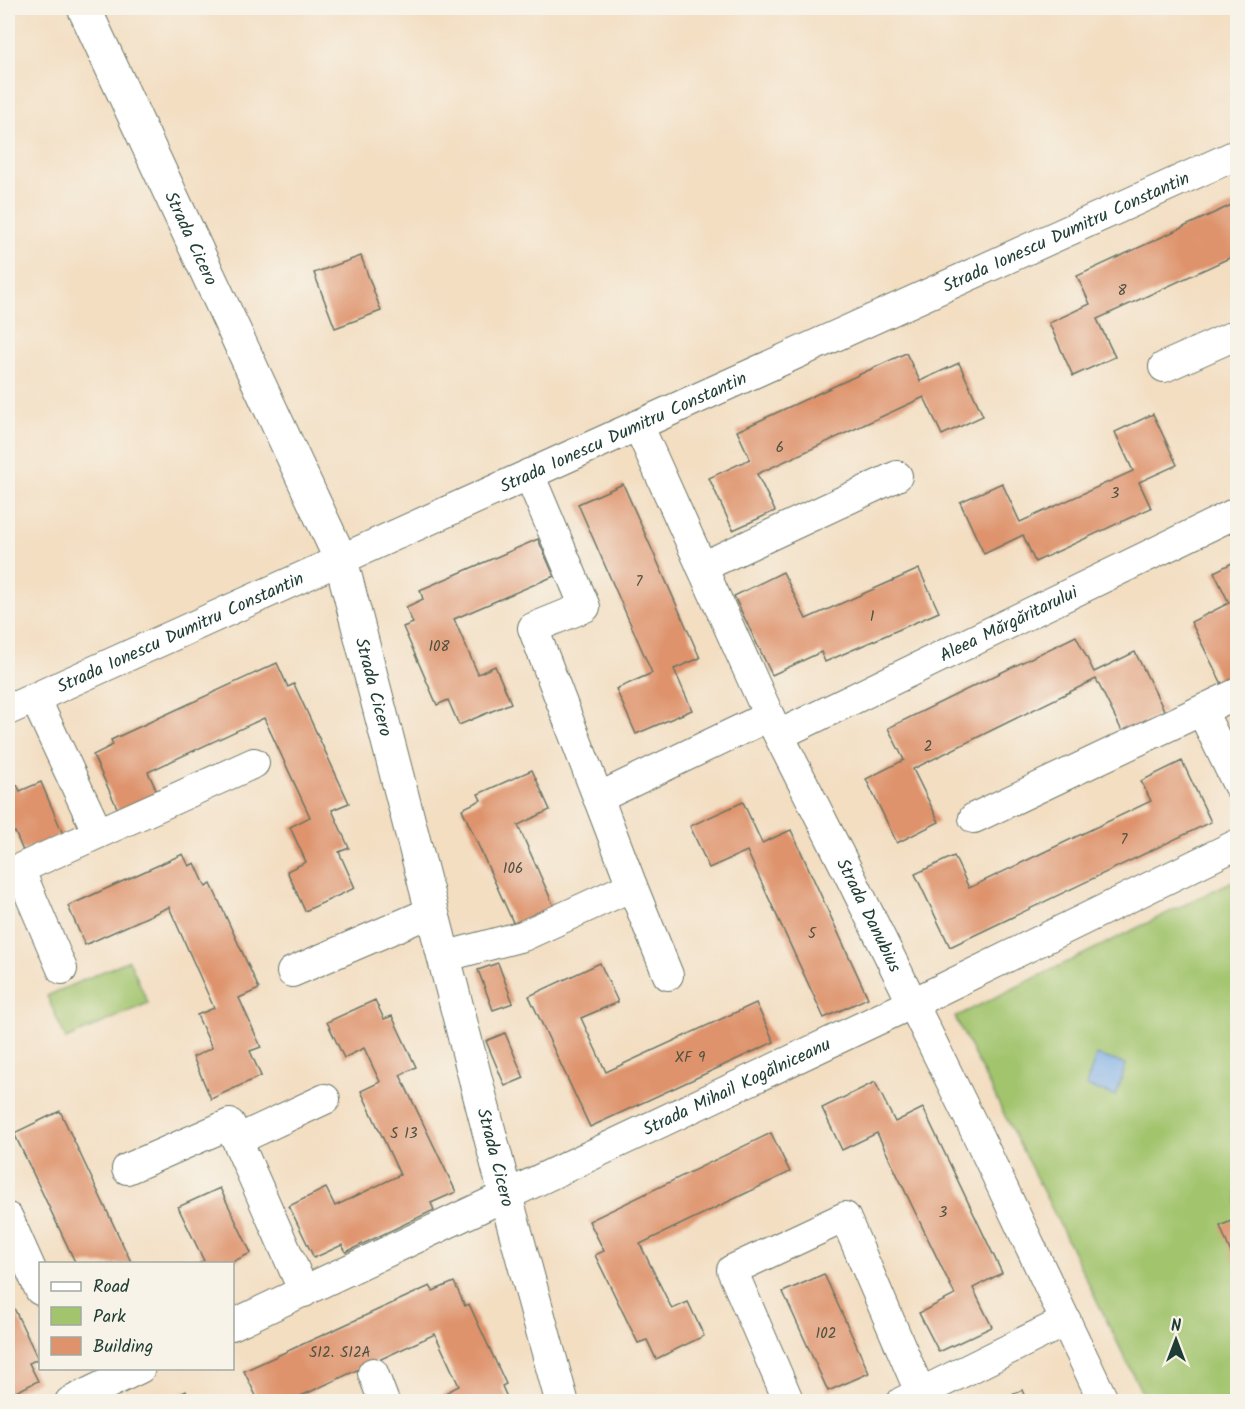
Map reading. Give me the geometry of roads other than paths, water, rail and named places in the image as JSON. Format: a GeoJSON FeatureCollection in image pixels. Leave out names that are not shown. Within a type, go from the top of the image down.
{"type":"FeatureCollection","features":[{"type":"Feature","properties":{"kind":"main road","name":"Strada Cicero"},"geometry":{"type":"LineString","coordinates":[[84,8],[341,560],[431,912],[562,1401]]}},
{"type":"Feature","properties":{"kind":"street","name":"Strada Ionescu Dumitru Constantin"},"geometry":{"type":"LineString","coordinates":[[8,710],[1238,154]]}},
{"type":"Feature","properties":{"kind":"street"},"geometry":{"type":"LineString","coordinates":[[1164,367],[1238,334]]}},
{"type":"Feature","properties":{"kind":"street","name":"Strada Danubius"},"geometry":{"type":"LineString","coordinates":[[638,425],[774,726],[913,1003],[1104,1401]]}},
{"type":"Feature","properties":{"kind":"street"},"geometry":{"type":"LineString","coordinates":[[529,474],[585,607],[533,628],[668,975]]}},
{"type":"Feature","properties":{"kind":"street"},"geometry":{"type":"LineString","coordinates":[[702,567],[897,476]]}},
{"type":"Feature","properties":{"kind":"street","name":"Aleea Mărgăritarului"},"geometry":{"type":"LineString","coordinates":[[598,798],[774,726],[1238,512]]}},
{"type":"Feature","properties":{"kind":"street"},"geometry":{"type":"LineString","coordinates":[[974,818],[1238,693]]}},
{"type":"Feature","properties":{"kind":"street"},"geometry":{"type":"LineString","coordinates":[[35,698],[98,833]]}},
{"type":"Feature","properties":{"kind":"street"},"geometry":{"type":"LineString","coordinates":[[1202,711],[1238,785]]}},
{"type":"Feature","properties":{"kind":"street"},"geometry":{"type":"LineString","coordinates":[[62,969],[19,869],[254,763]]}},
{"type":"Feature","properties":{"kind":"street","name":"Strada Mihail Kogălniceanu"},"geometry":{"type":"LineString","coordinates":[[234,1324],[913,1003],[1238,844]]}},
{"type":"Feature","properties":{"kind":"street"},"geometry":{"type":"LineString","coordinates":[[443,957],[523,936],[632,886]]}},
{"type":"Feature","properties":{"kind":"street"},"geometry":{"type":"LineString","coordinates":[[292,972],[431,912]]}},
{"type":"Feature","properties":{"kind":"street"},"geometry":{"type":"LineString","coordinates":[[237,1140],[325,1099]]}},
{"type":"Feature","properties":{"kind":"street"},"geometry":{"type":"LineString","coordinates":[[127,1169],[230,1124],[304,1292]]}},
{"type":"Feature","properties":{"kind":"street"},"geometry":{"type":"LineString","coordinates":[[789,1401],[732,1270],[845,1217],[911,1397],[1066,1321]]}},
{"type":"Feature","properties":{"kind":"street"},"geometry":{"type":"LineString","coordinates":[[8,1218],[16,1259],[39,1289]]}},
{"type":"Feature","properties":{"kind":"street"},"geometry":{"type":"LineString","coordinates":[[78,1388],[134,1370]]}},
{"type":"Feature","properties":{"kind":"street"},"geometry":{"type":"LineString","coordinates":[[373,1373],[384,1401]]}},
{"type":"Feature","properties":{"kind":"water"},"geometry":{"type":"Polygon","coordinates":[[[1096,1055],[1126,1064],[1116,1096],[1086,1086],[1096,1055]]]}}]}
